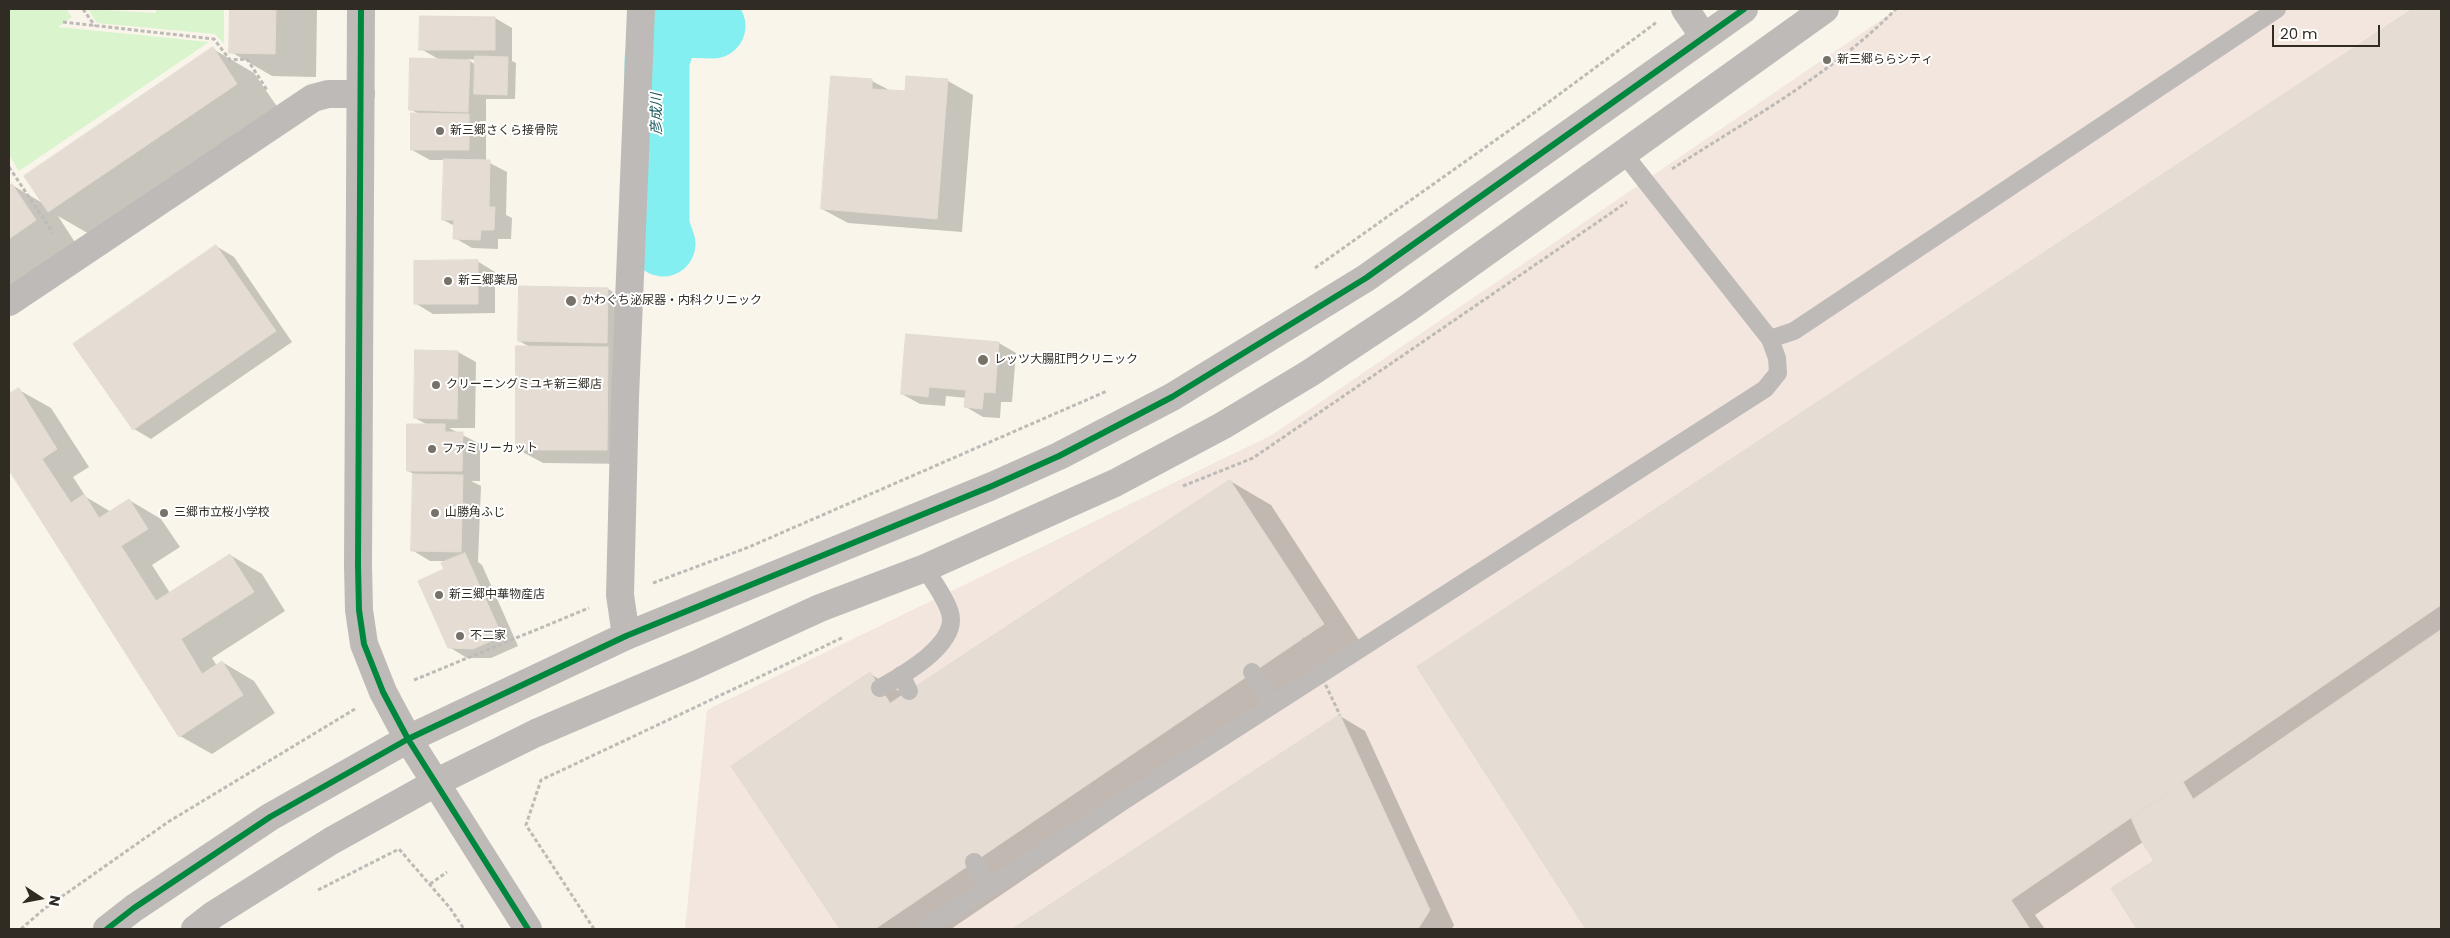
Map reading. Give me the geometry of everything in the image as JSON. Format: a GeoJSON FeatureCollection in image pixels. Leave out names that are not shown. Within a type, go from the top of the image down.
{"type":"FeatureCollection","features":[{"type":"Feature","properties":{"kind":"street"},"geometry":{"type":"LineString","coordinates":[[362,9],[358,610],[364,644],[383,692],[408,739],[437,782],[478,853],[528,929]]}},
{"type":"Feature","properties":{"kind":"street"},"geometry":{"type":"LineString","coordinates":[[626,636],[620,595],[625,398],[641,9]]}},
{"type":"Feature","properties":{"kind":"street"},"geometry":{"type":"LineString","coordinates":[[1685,9],[1704,37]]}},
{"type":"Feature","properties":{"kind":"street"},"geometry":{"type":"LineString","coordinates":[[108,929],[134,908],[270,817],[408,739],[626,636],[992,486],[1059,456],[1172,397],[1366,278],[1744,9]]}},
{"type":"Feature","properties":{"kind":"street"},"geometry":{"type":"LineString","coordinates":[[195,929],[331,841],[437,782],[536,732],[693,666],[820,608],[925,568],[1115,483],[1262,402],[1310,373],[1408,308],[1824,9]]}},
{"type":"Feature","properties":{"kind":"street"},"geometry":{"type":"LineString","coordinates":[[9,302],[312,98],[328,94],[361,94]]}},
{"type":"Feature","properties":{"kind":"lane"},"geometry":{"type":"LineString","coordinates":[[1770,339],[1794,331],[2277,9]]}},
{"type":"Feature","properties":{"kind":"lane"},"geometry":{"type":"LineString","coordinates":[[924,929],[1765,389],[1778,373],[1777,358],[1770,339],[1624,154]]}},
{"type":"Feature","properties":{"kind":"lane"},"geometry":{"type":"LineString","coordinates":[[880,688],[905,683],[946,640],[952,624],[950,612],[925,568]]}},
{"type":"Feature","properties":{"kind":"lane"},"geometry":{"type":"LineString","coordinates":[[1252,672],[1273,705]]}},
{"type":"Feature","properties":{"kind":"lane"},"geometry":{"type":"LineString","coordinates":[[974,862],[988,887]]}},
{"type":"Feature","properties":{"kind":"path"},"geometry":{"type":"LineString","coordinates":[[83,9],[95,27]]}},
{"type":"Feature","properties":{"kind":"path"},"geometry":{"type":"LineString","coordinates":[[1672,169],[1812,78],[1868,37],[1896,9]]}},
{"type":"Feature","properties":{"kind":"path"},"geometry":{"type":"LineString","coordinates":[[1314,269],[1538,110],[1660,20]]}},
{"type":"Feature","properties":{"kind":"path"},"geometry":{"type":"LineString","coordinates":[[63,22],[214,39],[230,60],[247,59],[272,97]]}},
{"type":"Feature","properties":{"kind":"path"},"geometry":{"type":"LineString","coordinates":[[9,167],[57,239]]}},
{"type":"Feature","properties":{"kind":"path"},"geometry":{"type":"LineString","coordinates":[[22,929],[44,909],[168,822],[383,692],[620,595],[758,543],[1108,391]]}},
{"type":"Feature","properties":{"kind":"path"},"geometry":{"type":"LineString","coordinates":[[1303,638],[1340,715]]}},
{"type":"Feature","properties":{"kind":"path"},"geometry":{"type":"LineString","coordinates":[[317,891],[399,849],[450,908],[464,929]]}},
{"type":"Feature","properties":{"kind":"path"},"geometry":{"type":"LineString","coordinates":[[430,884],[447,872]]}},
{"type":"Feature","properties":{"kind":"shaded area"},"geometry":{"type":"Polygon","coordinates":[[[1897,9],[2441,9],[2441,929],[685,929],[707,710],[1272,435],[1897,9]]]}},
{"type":"Feature","properties":{"kind":"green space"},"geometry":{"type":"Polygon","coordinates":[[[9,9],[66,9],[72,17],[58,27],[209,42],[19,171],[9,155],[9,9]]]}},
{"type":"Feature","properties":{"kind":"green space"},"geometry":{"type":"Polygon","coordinates":[[[88,9],[156,13],[156,9],[224,9],[224,44],[215,34],[97,23],[88,9]]]}},
{"type":"Feature","properties":{"kind":"building"},"geometry":{"type":"Polygon","coordinates":[[[230,9],[276,9],[275,54],[229,53],[230,9]]]}},
{"type":"Feature","properties":{"kind":"building"},"geometry":{"type":"Polygon","coordinates":[[[2413,9],[2441,9],[2441,605],[2011,900],[2030,929],[1586,929],[1417,667],[2413,9]]]}},
{"type":"Feature","properties":{"kind":"building"},"geometry":{"type":"Polygon","coordinates":[[[420,16],[495,17],[495,50],[419,50],[420,16]]]}},
{"type":"Feature","properties":{"kind":"building"},"geometry":{"type":"Polygon","coordinates":[[[213,47],[237,84],[48,212],[24,176],[213,47]]]}},
{"type":"Feature","properties":{"kind":"building"},"geometry":{"type":"Polygon","coordinates":[[[475,56],[508,57],[507,95],[474,94],[475,56]]]}},
{"type":"Feature","properties":{"kind":"building"},"geometry":{"type":"Polygon","coordinates":[[[410,58],[470,60],[468,112],[409,110],[410,58]]]}},
{"type":"Feature","properties":{"kind":"building"},"geometry":{"type":"Polygon","coordinates":[[[831,76],[872,79],[872,89],[905,91],[906,76],[948,79],[937,219],[821,209],[831,76]]]}},
{"type":"Feature","properties":{"kind":"building"},"geometry":{"type":"Polygon","coordinates":[[[411,113],[469,114],[469,150],[411,150],[411,113]]]}},
{"type":"Feature","properties":{"kind":"building"},"geometry":{"type":"Polygon","coordinates":[[[444,159],[490,160],[489,207],[495,207],[494,230],[481,230],[480,240],[453,239],[454,220],[442,220],[444,159]]]}},
{"type":"Feature","properties":{"kind":"building"},"geometry":{"type":"Polygon","coordinates":[[[12,184],[36,220],[9,239],[9,186],[12,184]]]}},
{"type":"Feature","properties":{"kind":"building"},"geometry":{"type":"Polygon","coordinates":[[[216,245],[276,331],[133,430],[73,344],[216,245]]]}},
{"type":"Feature","properties":{"kind":"building"},"geometry":{"type":"Polygon","coordinates":[[[478,260],[478,304],[414,304],[414,261],[478,260]]]}},
{"type":"Feature","properties":{"kind":"building"},"geometry":{"type":"Polygon","coordinates":[[[519,286],[608,288],[607,343],[518,341],[519,286]]]}},
{"type":"Feature","properties":{"kind":"building"},"geometry":{"type":"Polygon","coordinates":[[[906,334],[999,342],[995,393],[984,392],[982,409],[964,407],[966,390],[929,387],[928,397],[901,394],[906,334]]]}},
{"type":"Feature","properties":{"kind":"building"},"geometry":{"type":"Polygon","coordinates":[[[516,346],[608,347],[607,450],[516,450],[516,346]]]}},
{"type":"Feature","properties":{"kind":"building","name":"クリーニングミユキ新三郷店"},"geometry":{"type":"Polygon","coordinates":[[[415,350],[458,351],[457,419],[414,418],[415,350]]]}},
{"type":"Feature","properties":{"kind":"building"},"geometry":{"type":"Polygon","coordinates":[[[19,388],[57,449],[42,459],[71,503],[84,494],[99,518],[129,499],[148,529],[121,546],[156,601],[230,554],[254,592],[181,639],[202,674],[222,661],[243,695],[179,737],[9,470],[9,394],[19,388]]]}},
{"type":"Feature","properties":{"kind":"building"},"geometry":{"type":"Polygon","coordinates":[[[407,424],[445,424],[445,432],[463,432],[462,471],[407,471],[407,424]]]}},
{"type":"Feature","properties":{"kind":"building"},"geometry":{"type":"Polygon","coordinates":[[[413,474],[463,475],[461,552],[411,551],[413,474]]]}},
{"type":"Feature","properties":{"kind":"building"},"geometry":{"type":"Polygon","coordinates":[[[1230,480],[1324,624],[875,929],[840,929],[731,766],[870,672],[890,703],[1230,480]]]}},
{"type":"Feature","properties":{"kind":"building"},"geometry":{"type":"Polygon","coordinates":[[[465,553],[502,636],[473,649],[448,648],[418,581],[444,569],[441,563],[465,553]]]}},
{"type":"Feature","properties":{"kind":"building"},"geometry":{"type":"Polygon","coordinates":[[[2441,630],[2441,929],[2137,929],[2111,888],[2154,861],[2141,840],[2131,818],[2183,782],[2193,799],[2441,630]]]}},
{"type":"Feature","properties":{"kind":"building"},"geometry":{"type":"Polygon","coordinates":[[[1340,715],[1430,910],[1418,929],[1013,929],[1340,715]]]}},
{"type":"Feature","properties":{"kind":"waterway"},"geometry":{"type":"LineString","coordinates":[[687,9],[687,25]]}},
{"type":"Feature","properties":{"kind":"waterway","name":"彦成川"},"geometry":{"type":"LineString","coordinates":[[663,244],[657,227],[657,60],[665,36],[684,25],[713,26]]}},
{"type":"Feature","properties":{"kind":"cycle path"},"geometry":{"type":"LineString","coordinates":[[361,9],[358,565],[359,610],[364,644],[383,692],[408,739],[528,929]]}},
{"type":"Feature","properties":{"kind":"cycle path"},"geometry":{"type":"LineString","coordinates":[[107,929],[134,908],[270,817],[408,739],[626,636],[992,486],[1059,456],[1172,397],[1366,278],[1744,9]]}},
{"type":"Feature","properties":{"kind":"place","name":"新三郷ららシティ"},"geometry":{"type":"Point","coordinates":[1827,60]}},
{"type":"Feature","properties":{"kind":"place","name":"新三郷さくら接骨院"},"geometry":{"type":"Point","coordinates":[440,131]}},
{"type":"Feature","properties":{"kind":"place","name":"新三郷薬局"},"geometry":{"type":"Point","coordinates":[448,281]}},
{"type":"Feature","properties":{"kind":"place","name":"かわぐち泌尿器・内科クリニック"},"geometry":{"type":"Point","coordinates":[571,301]}},
{"type":"Feature","properties":{"kind":"place","name":"レッツ大腸肛門クリニック"},"geometry":{"type":"Point","coordinates":[983,360]}},
{"type":"Feature","properties":{"kind":"place","name":"クリーニングミユキ新三郷店"},"geometry":{"type":"Point","coordinates":[436,385]}},
{"type":"Feature","properties":{"kind":"place","name":"ファミリーカット"},"geometry":{"type":"Point","coordinates":[432,449]}},
{"type":"Feature","properties":{"kind":"place","name":"三郷市立桜小学校"},"geometry":{"type":"Point","coordinates":[164,513]}},
{"type":"Feature","properties":{"kind":"place","name":"山勝角ふじ"},"geometry":{"type":"Point","coordinates":[435,513]}},
{"type":"Feature","properties":{"kind":"place","name":"新三郷中華物産店"},"geometry":{"type":"Point","coordinates":[439,595]}},
{"type":"Feature","properties":{"kind":"place","name":"不二家"},"geometry":{"type":"Point","coordinates":[460,636]}}]}
